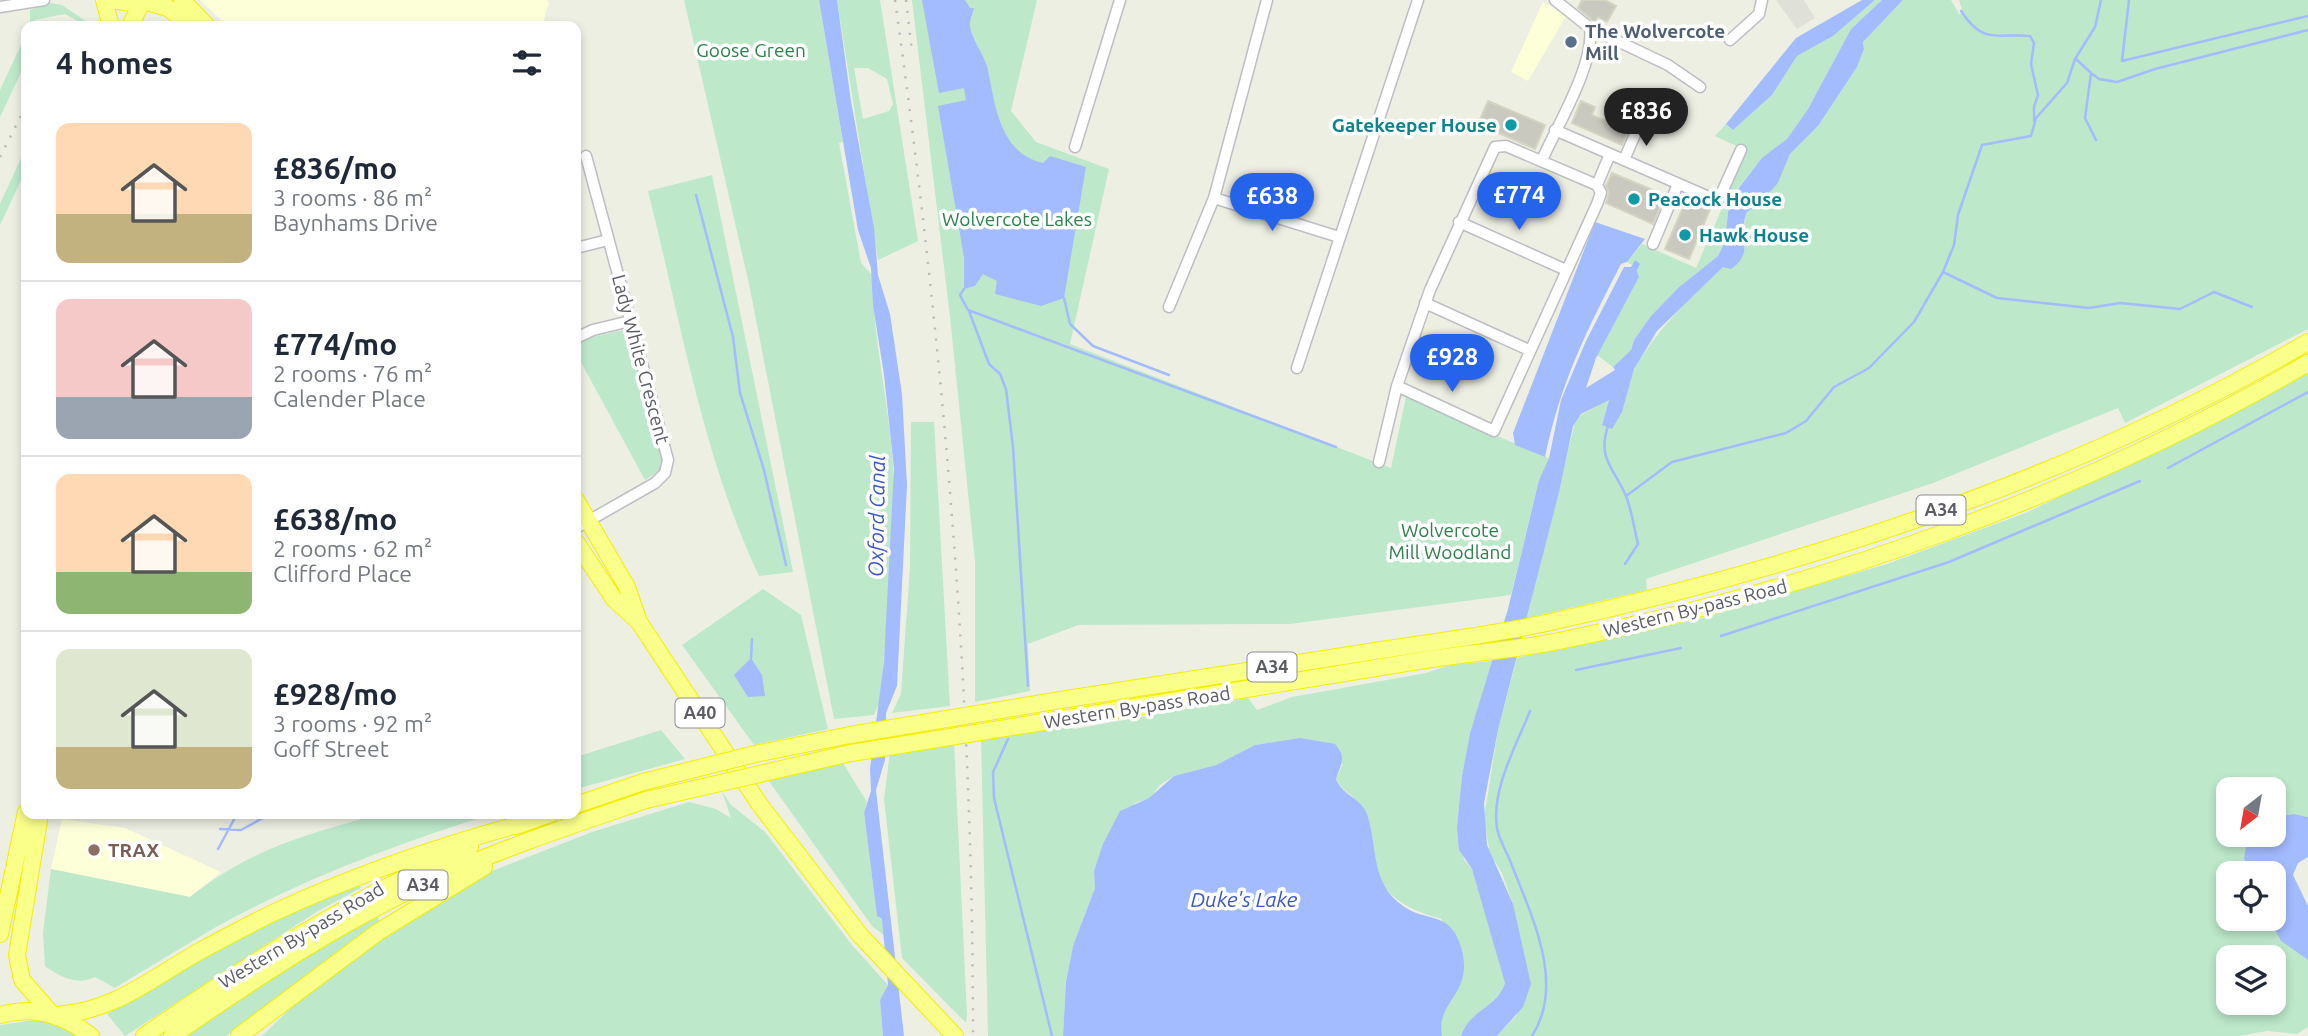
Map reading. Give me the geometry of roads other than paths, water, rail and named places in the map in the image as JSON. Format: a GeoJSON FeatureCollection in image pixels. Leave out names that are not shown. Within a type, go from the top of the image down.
{"type":"FeatureCollection","features":[{"type":"Feature","properties":{"kind":"highway"},"geometry":{"type":"LineString","coordinates":[[104,0],[110,21]]}},
{"type":"Feature","properties":{"kind":"highway"},"geometry":{"type":"LineString","coordinates":[[111,0],[143,1],[168,8],[184,21]]}},
{"type":"Feature","properties":{"kind":"highway"},"geometry":{"type":"LineString","coordinates":[[182,0],[202,21]]}},
{"type":"Feature","properties":{"kind":"highway"},"geometry":{"type":"LineString","coordinates":[[133,21],[143,1]]}},
{"type":"Feature","properties":{"kind":"highway","name":"Western By-pass Road"},"geometry":{"type":"LineString","coordinates":[[581,803],[643,782],[823,740],[1552,622],[1779,564],[1961,503],[2092,453],[2174,414],[2308,342]]}},
{"type":"Feature","properties":{"kind":"highway","name":"Western By-pass Road"},"geometry":{"type":"LineString","coordinates":[[212,998],[350,922],[446,874],[528,841],[646,800],[851,753],[1555,642],[1704,608],[1891,552],[2102,467],[2238,402],[2308,363]]}},
{"type":"Feature","properties":{"kind":"highway","name":"A40"},"geometry":{"type":"LineString","coordinates":[[581,524],[627,587],[639,622]]}},
{"type":"Feature","properties":{"kind":"highway","name":"A40"},"geometry":{"type":"LineString","coordinates":[[581,549],[614,598],[639,622],[760,805],[860,935],[955,1036]]}},
{"type":"Feature","properties":{"kind":"highway"},"geometry":{"type":"LineString","coordinates":[[0,934],[25,819]]}},
{"type":"Feature","properties":{"kind":"highway"},"geometry":{"type":"LineString","coordinates":[[39,819],[17,955],[22,980],[54,1014],[91,1036]]}},
{"type":"Feature","properties":{"kind":"highway","name":"Western By-pass Road"},"geometry":{"type":"LineString","coordinates":[[212,998],[277,946],[393,880],[536,819]]}},
{"type":"Feature","properties":{"kind":"highway"},"geometry":{"type":"LineString","coordinates":[[0,1015],[32,1011],[54,1014],[83,1013],[120,1000],[200,951],[273,913],[351,880],[457,841],[524,823]]}},
{"type":"Feature","properties":{"kind":"highway"},"geometry":{"type":"LineString","coordinates":[[239,1036],[280,1008],[378,932],[528,841]]}},
{"type":"Feature","properties":{"kind":"highway","name":"A34"},"geometry":{"type":"LineString","coordinates":[[144,1036],[212,998]]}},
{"type":"Feature","properties":{"kind":"highway","name":"A34"},"geometry":{"type":"LineString","coordinates":[[172,1036],[212,998]]}},
{"type":"Feature","properties":{"kind":"highway"},"geometry":{"type":"LineString","coordinates":[[252,1036],[280,1008]]}},
{"type":"Feature","properties":{"kind":"street"},"geometry":{"type":"LineString","coordinates":[[0,7],[44,0]]}},
{"type":"Feature","properties":{"kind":"street"},"geometry":{"type":"LineString","coordinates":[[1075,147],[1120,0]]}},
{"type":"Feature","properties":{"kind":"street"},"geometry":{"type":"LineString","coordinates":[[1169,307],[1213,198],[1268,0]]}},
{"type":"Feature","properties":{"kind":"street"},"geometry":{"type":"LineString","coordinates":[[1297,368],[1418,0]]}},
{"type":"Feature","properties":{"kind":"street"},"geometry":{"type":"LineString","coordinates":[[1555,0],[1590,28],[1668,65],[1700,87]]}},
{"type":"Feature","properties":{"kind":"street"},"geometry":{"type":"LineString","coordinates":[[1730,40],[1759,14],[1762,0]]}},
{"type":"Feature","properties":{"kind":"street"},"geometry":{"type":"LineString","coordinates":[[1542,160],[1589,52],[1592,41],[1590,28]]}},
{"type":"Feature","properties":{"kind":"street"},"geometry":{"type":"LineString","coordinates":[[1624,160],[1640,123]]}},
{"type":"Feature","properties":{"kind":"street"},"geometry":{"type":"LineString","coordinates":[[1555,130],[1718,201],[1741,150]]}},
{"type":"Feature","properties":{"kind":"street"},"geometry":{"type":"LineString","coordinates":[[1379,462],[1397,386],[1425,303],[1459,222],[1495,147],[1506,146],[1597,185],[1601,193],[1494,430],[1397,386]]}},
{"type":"Feature","properties":{"kind":"street"},"geometry":{"type":"LineString","coordinates":[[1597,185],[1610,154]]}},
{"type":"Feature","properties":{"kind":"street","name":"Lady White Crescent"},"geometry":{"type":"LineString","coordinates":[[581,524],[655,483],[665,473],[668,460],[586,156]]}},
{"type":"Feature","properties":{"kind":"street"},"geometry":{"type":"LineString","coordinates":[[1653,244],[1678,184]]}},
{"type":"Feature","properties":{"kind":"street"},"geometry":{"type":"LineString","coordinates":[[1213,198],[1339,237]]}},
{"type":"Feature","properties":{"kind":"street"},"geometry":{"type":"LineString","coordinates":[[1459,222],[1566,270]]}},
{"type":"Feature","properties":{"kind":"street"},"geometry":{"type":"LineString","coordinates":[[581,247],[608,240]]}},
{"type":"Feature","properties":{"kind":"street"},"geometry":{"type":"LineString","coordinates":[[1425,303],[1529,350]]}},
{"type":"Feature","properties":{"kind":"street"},"geometry":{"type":"LineString","coordinates":[[581,336],[630,321]]}},
{"type":"Feature","properties":{"kind":"water"},"geometry":{"type":"Polygon","coordinates":[[[819,0],[837,0],[851,101],[874,228],[878,275],[890,314],[902,394],[907,485],[897,686],[886,713],[885,760],[876,790],[904,1036],[883,1036],[880,1000],[888,985],[882,919],[877,916],[864,813],[871,791],[870,769],[884,661],[894,469],[873,305],[871,268],[858,230],[819,0]]]}},
{"type":"Feature","properties":{"kind":"water"},"geometry":{"type":"Polygon","coordinates":[[[922,0],[965,0],[970,8],[974,8],[971,29],[986,64],[1002,126],[1017,150],[1043,163],[1050,156],[1086,167],[1064,298],[1041,306],[995,294],[997,281],[983,274],[975,286],[964,289],[964,257],[938,106],[966,100],[964,88],[939,93],[922,0]]]}},
{"type":"Feature","properties":{"kind":"water"},"geometry":{"type":"Polygon","coordinates":[[[1862,0],[1875,0],[1833,36],[1797,56],[1772,95],[1733,130],[1726,124],[1796,38],[1862,0]]]}},
{"type":"Feature","properties":{"kind":"water"},"geometry":{"type":"Polygon","coordinates":[[[1882,0],[1903,0],[1863,42],[1864,49],[1857,67],[1818,126],[1790,154],[1778,183],[1760,203],[1747,212],[1743,229],[1744,250],[1738,263],[1731,269],[1723,267],[1657,331],[1634,369],[1622,412],[1612,429],[1602,425],[1609,400],[1581,414],[1573,426],[1559,492],[1498,730],[1484,803],[1487,845],[1513,904],[1531,984],[1523,1007],[1497,1036],[1461,1036],[1470,1020],[1496,998],[1505,983],[1472,869],[1459,850],[1457,827],[1462,776],[1470,733],[1508,609],[1539,480],[1549,458],[1561,400],[1586,341],[1624,267],[1631,267],[1635,260],[1640,264],[1637,270],[1639,277],[1596,358],[1586,388],[1615,370],[1613,367],[1631,350],[1634,340],[1651,316],[1679,287],[1718,256],[1725,242],[1728,212],[1738,189],[1762,158],[1787,139],[1808,109],[1851,29],[1882,0]]]}},
{"type":"Feature","properties":{"kind":"water"},"geometry":{"type":"Polygon","coordinates":[[[1595,222],[1645,239],[1627,262],[1621,264],[1586,335],[1567,380],[1545,457],[1515,445],[1513,433],[1595,222]]]}},
{"type":"Feature","properties":{"kind":"water"},"geometry":{"type":"Polygon","coordinates":[[[751,658],[762,675],[765,696],[748,697],[734,675],[751,658]]]}},
{"type":"Feature","properties":{"kind":"water","name":"Duke's Lake"},"geometry":{"type":"Polygon","coordinates":[[[1300,738],[1335,744],[1339,749],[1342,761],[1336,779],[1367,814],[1380,875],[1392,897],[1412,911],[1444,922],[1456,935],[1464,963],[1463,976],[1444,1014],[1442,1036],[1063,1036],[1066,982],[1073,946],[1095,888],[1094,871],[1103,844],[1120,811],[1149,798],[1174,776],[1216,765],[1255,745],[1300,738]]]}},
{"type":"Feature","properties":{"kind":"water"},"geometry":{"type":"Polygon","coordinates":[[[2286,815],[2308,817],[2308,857],[2298,863],[2293,875],[2308,906],[2308,960],[2281,941],[2276,931],[2286,931],[2286,861],[2245,861],[2244,858],[2246,847],[2286,847],[2286,815]]]}},
{"type":"Feature","properties":{"kind":"waterway"},"geometry":{"type":"LineString","coordinates":[[2101,0],[2095,27],[2075,59],[2067,83],[2036,118],[2031,136],[1982,145],[1958,215],[1954,245],[1943,272],[1997,298],[2089,308],[2120,303],[2180,309],[2214,292],[2252,307]]}},
{"type":"Feature","properties":{"kind":"waterway"},"geometry":{"type":"LineString","coordinates":[[2129,0],[2122,61],[2308,16]]}},
{"type":"Feature","properties":{"kind":"waterway"},"geometry":{"type":"LineString","coordinates":[[1961,11],[1976,29],[1984,33],[2030,36],[2034,43],[2031,64],[2038,95],[2034,107],[2034,121]]}},
{"type":"Feature","properties":{"kind":"waterway"},"geometry":{"type":"LineString","coordinates":[[2091,73],[2099,79],[2117,82],[2155,69],[2308,30]]}},
{"type":"Feature","properties":{"kind":"waterway"},"geometry":{"type":"LineString","coordinates":[[2076,59],[2091,73],[2085,118],[2096,140]]}},
{"type":"Feature","properties":{"kind":"waterway"},"geometry":{"type":"LineString","coordinates":[[696,195],[733,337],[740,393],[764,470],[786,565]]}},
{"type":"Feature","properties":{"kind":"waterway"},"geometry":{"type":"LineString","coordinates":[[1626,496],[1672,462],[1786,433],[1806,421],[1834,387],[1869,368],[1914,322],[1943,272]]}},
{"type":"Feature","properties":{"kind":"waterway"},"geometry":{"type":"LineString","coordinates":[[964,289],[960,295],[968,310],[1336,447]]}},
{"type":"Feature","properties":{"kind":"waterway"},"geometry":{"type":"LineString","coordinates":[[1064,298],[1070,324],[1093,346],[1169,375]]}},
{"type":"Feature","properties":{"kind":"waterway"},"geometry":{"type":"LineString","coordinates":[[969,311],[989,364],[1000,374],[1006,389],[1013,447],[1028,686]]}},
{"type":"Feature","properties":{"kind":"waterway"},"geometry":{"type":"LineString","coordinates":[[2168,468],[2308,392]]}},
{"type":"Feature","properties":{"kind":"waterway"},"geometry":{"type":"LineString","coordinates":[[1608,426],[1604,447],[1608,463],[1626,496],[1638,544],[1625,564]]}},
{"type":"Feature","properties":{"kind":"waterway"},"geometry":{"type":"LineString","coordinates":[[1721,636],[1949,562],[2140,481]]}},
{"type":"Feature","properties":{"kind":"waterway"},"geometry":{"type":"LineString","coordinates":[[751,658],[752,639]]}},
{"type":"Feature","properties":{"kind":"waterway"},"geometry":{"type":"LineString","coordinates":[[1576,670],[1681,648]]}},
{"type":"Feature","properties":{"kind":"waterway"},"geometry":{"type":"LineString","coordinates":[[1530,711],[1506,768],[1496,813],[1498,832],[1535,927],[1546,972],[1542,1015],[1532,1036]]}},
{"type":"Feature","properties":{"kind":"waterway"},"geometry":{"type":"LineString","coordinates":[[1008,739],[993,772],[994,798],[1052,1036]]}},
{"type":"Feature","properties":{"kind":"waterway"},"geometry":{"type":"LineString","coordinates":[[218,849],[234,819]]}},
{"type":"Feature","properties":{"kind":"waterway"},"geometry":{"type":"LineString","coordinates":[[220,829],[241,830],[261,819]]}},
{"type":"Feature","properties":{"kind":"railway"},"geometry":{"type":"LineString","coordinates":[[895,0],[927,258],[952,517],[968,776],[973,1036]]}},
{"type":"Feature","properties":{"kind":"railway"},"geometry":{"type":"LineString","coordinates":[[906,0],[912,52]]}},
{"type":"Feature","properties":{"kind":"railway"},"geometry":{"type":"LineString","coordinates":[[69,21],[71,17]]}},
{"type":"Feature","properties":{"kind":"railway"},"geometry":{"type":"LineString","coordinates":[[0,157],[21,116]]}},
{"type":"Feature","properties":{"kind":"place","name":"The Wolvercote Mill"},"geometry":{"type":"Point","coordinates":[1571,42]}},
{"type":"Feature","properties":{"kind":"place","name":"Gatekeeper House"},"geometry":{"type":"Point","coordinates":[1511,125]}},
{"type":"Feature","properties":{"kind":"place","name":"Peacock House"},"geometry":{"type":"Point","coordinates":[1634,199]}},
{"type":"Feature","properties":{"kind":"place","name":"Hawk House"},"geometry":{"type":"Point","coordinates":[1685,235]}},
{"type":"Feature","properties":{"kind":"place","name":"TRAX"},"geometry":{"type":"Point","coordinates":[94,850]}},
{"type":"Feature","properties":{"kind":"park label","name":"Goose Green"},"geometry":{"type":"Point","coordinates":[751,50]}},
{"type":"Feature","properties":{"kind":"park label","name":"Wolvercote Lakes"},"geometry":{"type":"Point","coordinates":[1017,219]}},
{"type":"Feature","properties":{"kind":"park label","name":"Wolvercote Mill Woodland"},"geometry":{"type":"Point","coordinates":[1450,541]}},
{"type":"Feature","properties":{"kind":"water label","name":"Oxford Canal"},"geometry":{"type":"Point","coordinates":[877,516]}}]}
